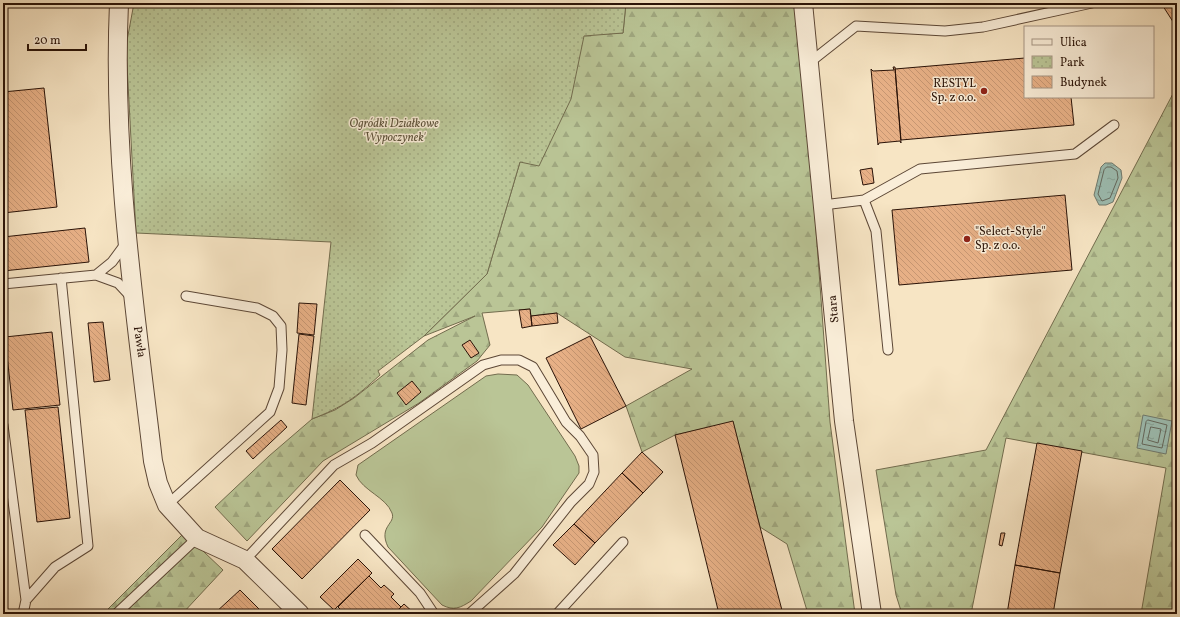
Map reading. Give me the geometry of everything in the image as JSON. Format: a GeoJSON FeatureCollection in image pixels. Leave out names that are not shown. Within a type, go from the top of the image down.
{"type":"FeatureCollection","features":[{"type":"Feature","properties":{"kind":"street","name":"Pawła"},"geometry":{"type":"LineString","coordinates":[[119,3],[116,48],[117,104],[126,243],[153,461],[158,482],[167,505],[196,538],[245,560],[300,614]]}},
{"type":"Feature","properties":{"kind":"street","name":"Stara"},"geometry":{"type":"LineString","coordinates":[[803,3],[844,421],[873,613]]}},
{"type":"Feature","properties":{"kind":"lane"},"geometry":{"type":"LineString","coordinates":[[809,63],[856,26],[945,31],[983,27],[1092,3]]}},
{"type":"Feature","properties":{"kind":"lane"},"geometry":{"type":"LineString","coordinates":[[823,205],[864,200],[920,169],[1075,154],[1114,125]]}},
{"type":"Feature","properties":{"kind":"lane"},"geometry":{"type":"LineString","coordinates":[[864,200],[876,231],[888,350]]}},
{"type":"Feature","properties":{"kind":"lane"},"geometry":{"type":"LineString","coordinates":[[96,275],[112,262],[126,243]]}},
{"type":"Feature","properties":{"kind":"lane"},"geometry":{"type":"LineString","coordinates":[[3,284],[96,275],[118,283],[133,300]]}},
{"type":"Feature","properties":{"kind":"lane"},"geometry":{"type":"LineString","coordinates":[[26,600],[55,567],[88,546],[61,278]]}},
{"type":"Feature","properties":{"kind":"lane"},"geometry":{"type":"LineString","coordinates":[[167,505],[270,412],[279,388],[282,350],[280,326],[273,316],[257,308],[186,296]]}},
{"type":"Feature","properties":{"kind":"lane"},"geometry":{"type":"LineString","coordinates":[[245,560],[334,465],[372,443],[484,365],[501,360],[519,360],[533,367],[566,422],[580,436],[593,455],[594,472],[589,484],[571,502],[514,574],[469,614]]}},
{"type":"Feature","properties":{"kind":"lane"},"geometry":{"type":"LineString","coordinates":[[3,425],[26,600],[23,614]]}},
{"type":"Feature","properties":{"kind":"lane"},"geometry":{"type":"LineString","coordinates":[[365,535],[420,593],[434,614]]}},
{"type":"Feature","properties":{"kind":"lane"},"geometry":{"type":"LineString","coordinates":[[116,614],[196,538]]}},
{"type":"Feature","properties":{"kind":"lane"},"geometry":{"type":"LineString","coordinates":[[557,614],[623,542]]}},
{"type":"Feature","properties":{"kind":"green space","name":"Ogródki Działkowe 'Wypoczynek'"},"geometry":{"type":"Polygon","coordinates":[[[134,3],[626,3],[623,33],[584,36],[571,99],[539,166],[520,162],[487,274],[424,336],[378,371],[380,375],[363,390],[341,406],[312,419],[331,242],[136,233],[126,46],[134,3]]]}},
{"type":"Feature","properties":{"kind":"green space"},"geometry":{"type":"Polygon","coordinates":[[[626,3],[795,3],[813,189],[830,422],[855,614],[808,614],[787,544],[760,527],[733,422],[675,435],[642,452],[626,406],[692,369],[625,357],[557,313],[531,316],[530,309],[482,313],[490,345],[477,361],[419,403],[323,461],[247,541],[215,507],[269,456],[312,419],[335,410],[354,398],[428,340],[475,316],[424,336],[487,274],[520,162],[584,35],[623,33],[626,3]]]}},
{"type":"Feature","properties":{"kind":"green space"},"geometry":{"type":"Polygon","coordinates":[[[1177,86],[1177,614],[1141,614],[1166,468],[1006,438],[971,614],[902,614],[896,595],[876,470],[986,450],[1177,86]]]}},
{"type":"Feature","properties":{"kind":"green space"},"geometry":{"type":"Polygon","coordinates":[[[498,374],[517,375],[528,385],[575,456],[579,466],[579,473],[542,527],[471,601],[457,608],[450,608],[442,605],[388,547],[385,540],[385,534],[393,517],[392,513],[385,503],[359,481],[356,475],[358,465],[486,376],[498,374]]]}},
{"type":"Feature","properties":{"kind":"green space"},"geometry":{"type":"Polygon","coordinates":[[[184,533],[223,570],[182,614],[103,614],[184,533]]]}},
{"type":"Feature","properties":{"kind":"water"},"geometry":{"type":"Polygon","coordinates":[[[1105,163],[1112,163],[1121,170],[1122,178],[1113,202],[1106,205],[1099,205],[1094,195],[1101,167],[1105,163]]]}},
{"type":"Feature","properties":{"kind":"water"},"geometry":{"type":"Polygon","coordinates":[[[1143,415],[1172,421],[1166,454],[1137,448],[1143,415]]]}},
{"type":"Feature","properties":{"kind":"building"},"geometry":{"type":"Polygon","coordinates":[[[1161,3],[1177,3],[1177,28],[1161,3]]]}},
{"type":"Feature","properties":{"kind":"building"},"geometry":{"type":"Polygon","coordinates":[[[1024,58],[1024,98],[1071,98],[1074,125],[901,140],[895,69],[1024,58]]]}},
{"type":"Feature","properties":{"kind":"building"},"geometry":{"type":"Polygon","coordinates":[[[893,67],[895,67],[901,143],[900,141],[879,143],[878,145],[871,69],[873,71],[894,70],[893,67]]]}},
{"type":"Feature","properties":{"kind":"building"},"geometry":{"type":"Polygon","coordinates":[[[44,88],[57,207],[3,213],[3,92],[44,88]]]}},
{"type":"Feature","properties":{"kind":"building"},"geometry":{"type":"Polygon","coordinates":[[[872,168],[874,183],[863,185],[860,170],[872,168]]]}},
{"type":"Feature","properties":{"kind":"building"},"geometry":{"type":"Polygon","coordinates":[[[1065,195],[1072,270],[899,285],[892,210],[1065,195]]]}},
{"type":"Feature","properties":{"kind":"building"},"geometry":{"type":"Polygon","coordinates":[[[85,228],[89,262],[3,271],[3,237],[85,228]]]}},
{"type":"Feature","properties":{"kind":"building"},"geometry":{"type":"Polygon","coordinates":[[[299,303],[317,304],[314,335],[297,333],[299,303]]]}},
{"type":"Feature","properties":{"kind":"building"},"geometry":{"type":"Polygon","coordinates":[[[530,309],[532,326],[522,328],[519,310],[530,309]]]}},
{"type":"Feature","properties":{"kind":"building"},"geometry":{"type":"Polygon","coordinates":[[[557,313],[558,323],[532,326],[531,316],[557,313]]]}},
{"type":"Feature","properties":{"kind":"building"},"geometry":{"type":"Polygon","coordinates":[[[103,322],[110,380],[94,382],[88,323],[103,322]]]}},
{"type":"Feature","properties":{"kind":"building"},"geometry":{"type":"Polygon","coordinates":[[[52,332],[60,405],[13,410],[5,337],[52,332]]]}},
{"type":"Feature","properties":{"kind":"building"},"geometry":{"type":"Polygon","coordinates":[[[299,334],[314,336],[306,405],[292,403],[299,334]]]}},
{"type":"Feature","properties":{"kind":"building"},"geometry":{"type":"Polygon","coordinates":[[[590,336],[626,406],[581,429],[546,358],[590,336]]]}},
{"type":"Feature","properties":{"kind":"building"},"geometry":{"type":"Polygon","coordinates":[[[470,340],[479,353],[471,358],[462,345],[470,340]]]}},
{"type":"Feature","properties":{"kind":"building"},"geometry":{"type":"Polygon","coordinates":[[[412,381],[421,392],[406,405],[397,393],[412,381]]]}},
{"type":"Feature","properties":{"kind":"building"},"geometry":{"type":"Polygon","coordinates":[[[58,407],[70,518],[37,522],[25,410],[58,407]]]}},
{"type":"Feature","properties":{"kind":"building"},"geometry":{"type":"Polygon","coordinates":[[[281,420],[287,427],[253,459],[246,451],[281,420]]]}},
{"type":"Feature","properties":{"kind":"building"},"geometry":{"type":"Polygon","coordinates":[[[733,421],[783,614],[719,614],[675,435],[733,421]]]}},
{"type":"Feature","properties":{"kind":"building"},"geometry":{"type":"Polygon","coordinates":[[[1037,443],[1082,451],[1060,573],[1015,565],[1037,443]]]}},
{"type":"Feature","properties":{"kind":"building"},"geometry":{"type":"Polygon","coordinates":[[[642,452],[663,472],[643,493],[622,473],[642,452]]]}},
{"type":"Feature","properties":{"kind":"building"},"geometry":{"type":"Polygon","coordinates":[[[622,473],[643,493],[595,543],[574,524],[622,473]]]}},
{"type":"Feature","properties":{"kind":"building"},"geometry":{"type":"Polygon","coordinates":[[[340,480],[370,510],[302,579],[272,549],[340,480]]]}},
{"type":"Feature","properties":{"kind":"building"},"geometry":{"type":"Polygon","coordinates":[[[574,524],[595,543],[575,565],[553,545],[574,524]]]}},
{"type":"Feature","properties":{"kind":"building"},"geometry":{"type":"Polygon","coordinates":[[[1001,533],[1005,533],[1002,546],[999,545],[1001,533]]]}},
{"type":"Feature","properties":{"kind":"building"},"geometry":{"type":"Polygon","coordinates":[[[358,559],[372,573],[334,610],[320,597],[358,559]]]}},
{"type":"Feature","properties":{"kind":"building"},"geometry":{"type":"Polygon","coordinates":[[[1015,565],[1060,573],[1053,614],[1007,614],[1015,565]]]}},
{"type":"Feature","properties":{"kind":"building"},"geometry":{"type":"Polygon","coordinates":[[[369,576],[381,588],[384,585],[394,594],[391,597],[401,607],[394,614],[345,614],[338,607],[369,576]]]}},
{"type":"Feature","properties":{"kind":"building"},"geometry":{"type":"Polygon","coordinates":[[[240,590],[264,614],[215,613],[240,590]]]}},
{"type":"Feature","properties":{"kind":"building"},"geometry":{"type":"Polygon","coordinates":[[[404,604],[415,614],[394,614],[404,604]]]}},
{"type":"Feature","properties":{"kind":"place","name":"RESTYL Sp. z o.o."},"geometry":{"type":"Point","coordinates":[984,91]}},
{"type":"Feature","properties":{"kind":"place","name":"\"Select-Style\" Sp. z o.o."},"geometry":{"type":"Point","coordinates":[967,239]}}]}
